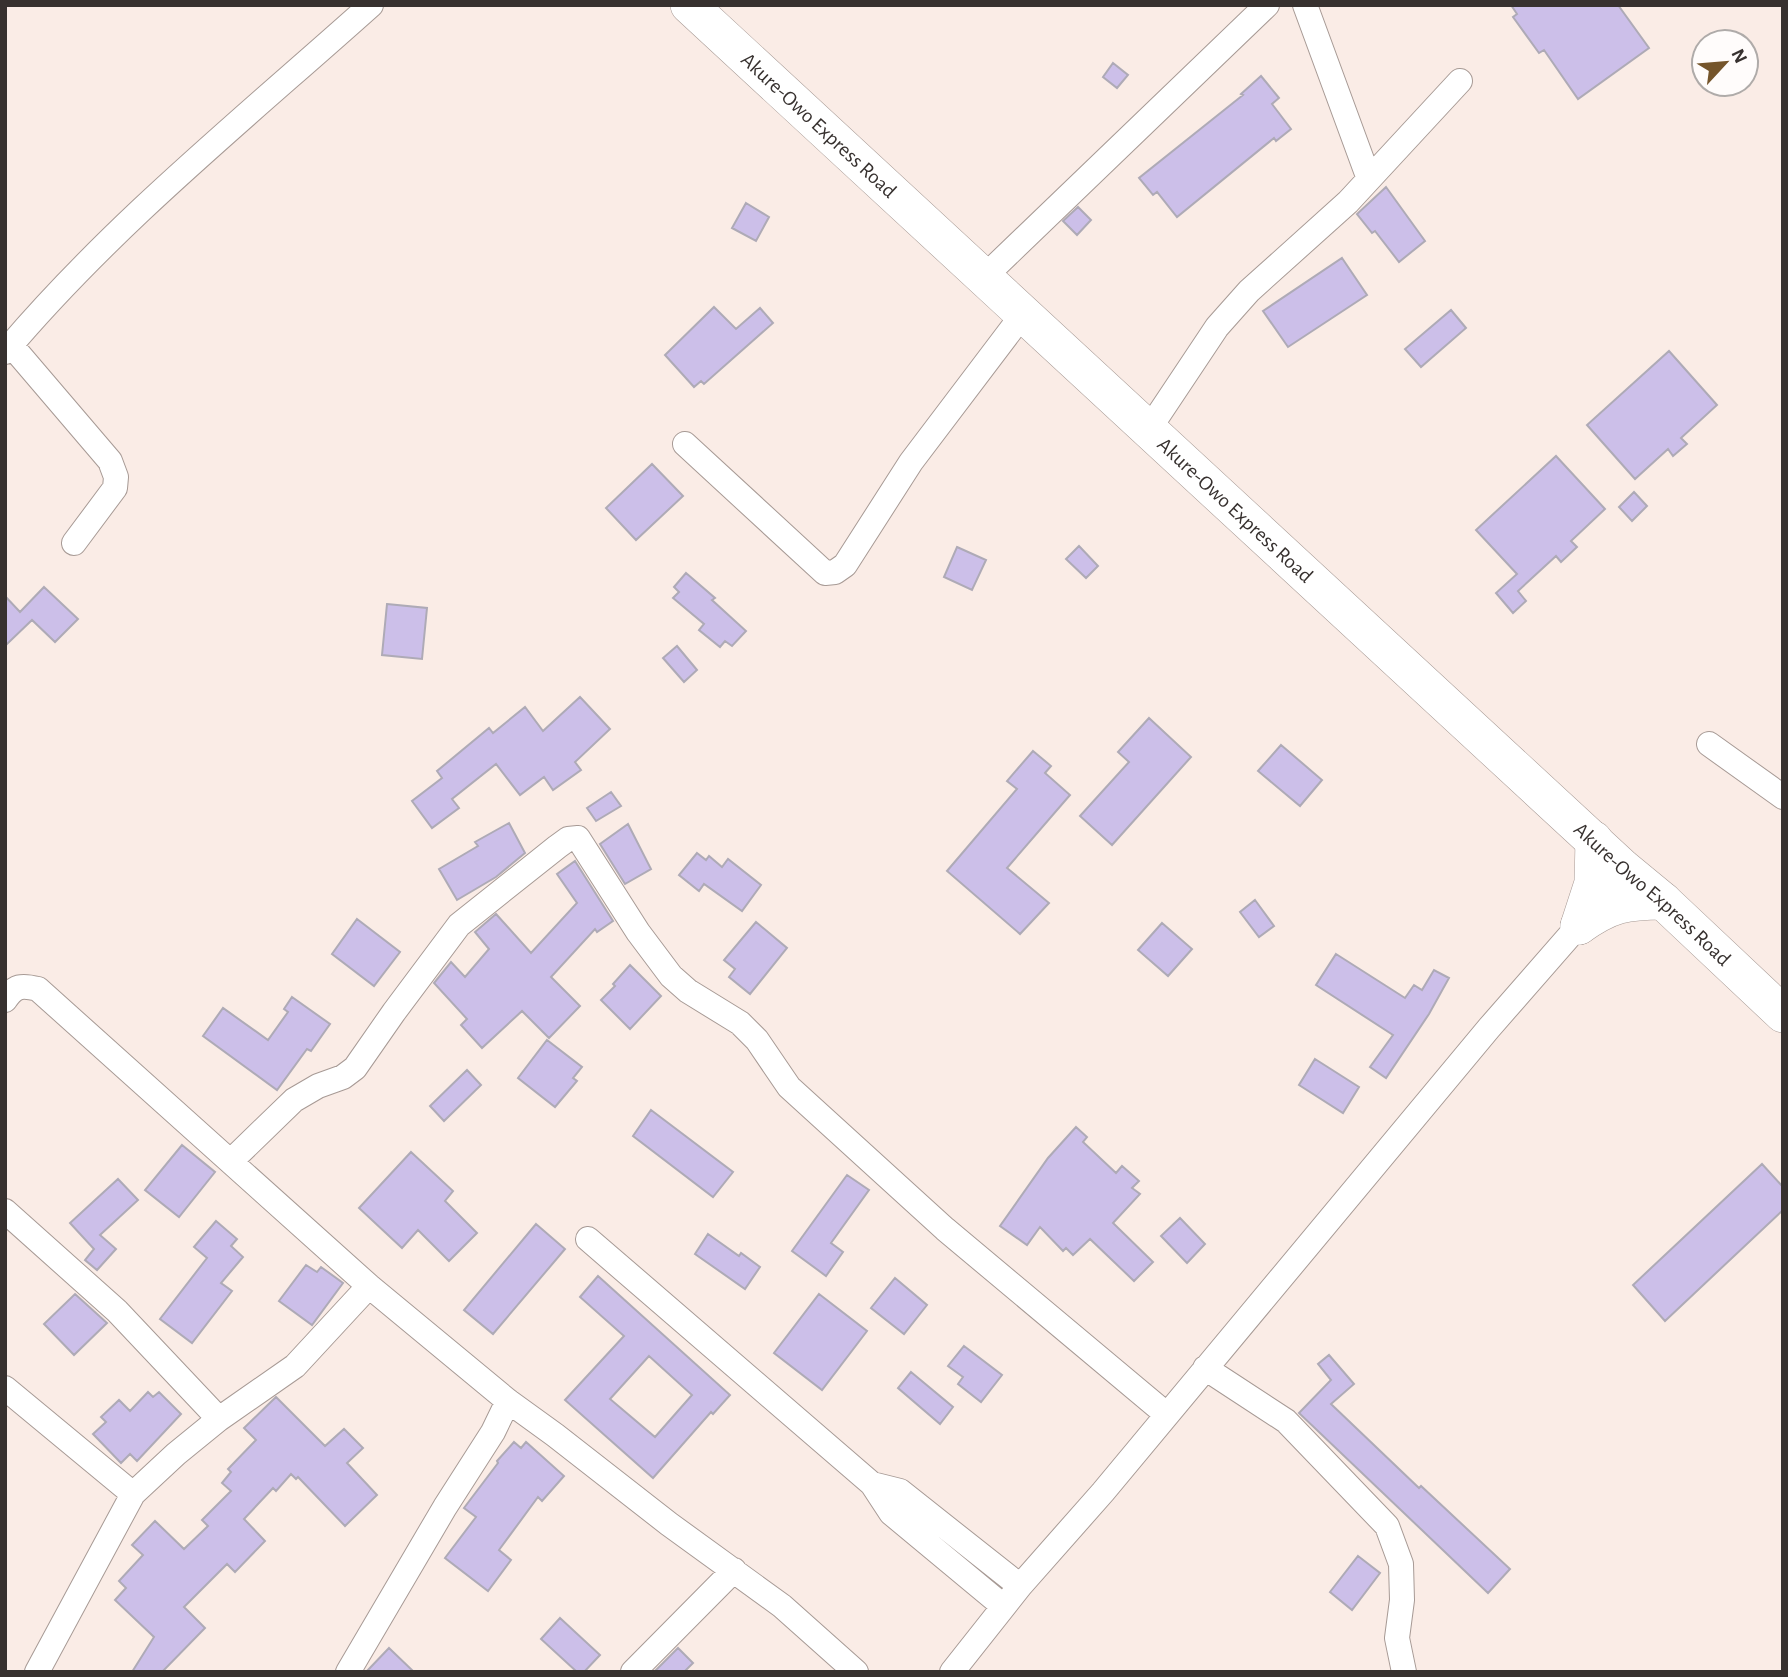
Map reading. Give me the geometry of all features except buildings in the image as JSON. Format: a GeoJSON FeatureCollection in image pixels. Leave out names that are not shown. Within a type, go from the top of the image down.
{"type":"FeatureCollection","features":[{"type":"Feature","properties":{"kind":"highway","name":"Akure-Owo Express Road"},"geometry":{"type":"LineString","coordinates":[[689,5],[1783,1014]]}},
{"type":"Feature","properties":{"kind":"highway"},"geometry":{"type":"LineString","coordinates":[[1579,926],[1593,883],[1594,840]]}},
{"type":"Feature","properties":{"kind":"highway"},"geometry":{"type":"LineString","coordinates":[[1579,926],[1597,912],[1614,905],[1630,901],[1663,901]]}},
{"type":"Feature","properties":{"kind":"street"},"geometry":{"type":"LineString","coordinates":[[74,543],[115,488],[116,477],[110,461],[8,348],[55,294],[155,198],[371,5]]}},
{"type":"Feature","properties":{"kind":"street"},"geometry":{"type":"LineString","coordinates":[[983,278],[1267,5]]}},
{"type":"Feature","properties":{"kind":"street"},"geometry":{"type":"LineString","coordinates":[[1305,5],[1369,179]]}},
{"type":"Feature","properties":{"kind":"street"},"geometry":{"type":"LineString","coordinates":[[1149,429],[1217,327],[1249,291],[1348,202],[1460,81]]}},
{"type":"Feature","properties":{"kind":"street"},"geometry":{"type":"LineString","coordinates":[[685,444],[825,573],[835,572],[845,565],[911,462],[1023,314]]}},
{"type":"Feature","properties":{"kind":"street"},"geometry":{"type":"LineString","coordinates":[[1709,744],[1783,797]]}},
{"type":"Feature","properties":{"kind":"street"},"geometry":{"type":"LineString","coordinates":[[230,1161],[294,1100],[355,1069],[459,925],[557,847],[573,837],[578,838],[638,933],[671,976],[688,991],[740,1023],[757,1040],[789,1087],[945,1229],[1166,1414]]}},
{"type":"Feature","properties":{"kind":"street"},"geometry":{"type":"LineString","coordinates":[[952,1672],[1003,1606],[1103,1492],[1489,1028],[1579,926],[1623,868]]}},
{"type":"Feature","properties":{"kind":"street"},"geometry":{"type":"LineString","coordinates":[[5,1000],[16,987],[24,985],[38,989],[369,1286],[508,1401],[782,1606],[856,1672]]}},
{"type":"Feature","properties":{"kind":"street"},"geometry":{"type":"LineString","coordinates":[[5,1211],[117,1311],[219,1419]]}},
{"type":"Feature","properties":{"kind":"street"},"geometry":{"type":"LineString","coordinates":[[588,1239],[872,1484],[891,1513],[1003,1606]]}},
{"type":"Feature","properties":{"kind":"street"},"geometry":{"type":"LineString","coordinates":[[37,1672],[133,1494],[219,1419],[295,1366],[369,1286]]}},
{"type":"Feature","properties":{"kind":"street"},"geometry":{"type":"LineString","coordinates":[[1205,1368],[1286,1421],[1387,1526],[1401,1564],[1402,1600],[1396,1638],[1404,1672]]}},
{"type":"Feature","properties":{"kind":"street"},"geometry":{"type":"LineString","coordinates":[[5,1388],[133,1494]]}},
{"type":"Feature","properties":{"kind":"street"},"geometry":{"type":"LineString","coordinates":[[348,1672],[445,1507],[493,1432],[508,1401]]}},
{"type":"Feature","properties":{"kind":"street"},"geometry":{"type":"LineString","coordinates":[[872,1484],[900,1490],[1020,1586]]}},
{"type":"Feature","properties":{"kind":"street"},"geometry":{"type":"LineString","coordinates":[[633,1672],[734,1570]]}}]}
